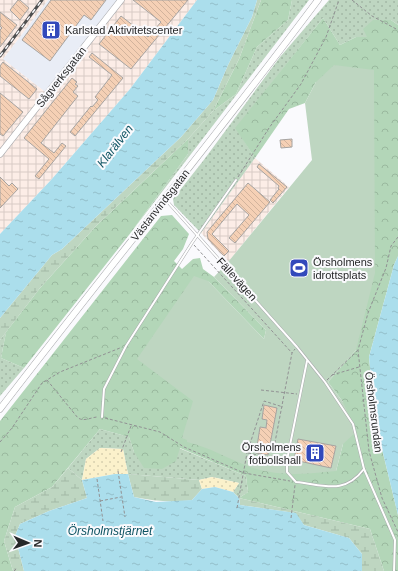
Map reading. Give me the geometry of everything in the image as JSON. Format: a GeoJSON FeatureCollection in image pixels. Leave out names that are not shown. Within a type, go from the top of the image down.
{"type":"FeatureCollection","features":[{"type":"Feature","properties":{"kind":"street","name":"Sågverksgatan"},"geometry":{"type":"LineString","coordinates":[[0,154],[121,0]]}},
{"type":"Feature","properties":{"kind":"street","name":"Västanvindsgatan"},"geometry":{"type":"LineString","coordinates":[[0,409],[66,322],[165,199],[318,0]]}},
{"type":"Feature","properties":{"kind":"lane"},"geometry":{"type":"LineString","coordinates":[[102,417],[104,389],[126,346],[192,243],[236,180]]}},
{"type":"Feature","properties":{"kind":"lane","name":"Fällevägen"},"geometry":{"type":"LineString","coordinates":[[165,199],[297,347],[325,382],[353,424],[364,469],[395,540],[394,571]]}},
{"type":"Feature","properties":{"kind":"lane"},"geometry":{"type":"LineString","coordinates":[[307,361],[287,460],[287,472],[296,482],[342,487],[356,480],[364,469]]}},
{"type":"Feature","properties":{"kind":"path"},"geometry":{"type":"LineString","coordinates":[[236,180],[268,128],[301,84],[326,37],[339,0]]}},
{"type":"Feature","properties":{"kind":"path"},"geometry":{"type":"LineString","coordinates":[[352,0],[372,16],[398,30]]}},
{"type":"Feature","properties":{"kind":"path"},"geometry":{"type":"LineString","coordinates":[[360,367],[358,350],[368,313],[386,268],[391,246],[398,237]]}},
{"type":"Feature","properties":{"kind":"path"},"geometry":{"type":"LineString","coordinates":[[192,243],[292,353]]}},
{"type":"Feature","properties":{"kind":"path"},"geometry":{"type":"LineString","coordinates":[[0,442],[12,428],[42,383],[60,372],[126,346]]}},
{"type":"Feature","properties":{"kind":"path"},"geometry":{"type":"LineString","coordinates":[[272,458],[286,393],[292,353],[297,347]]}},
{"type":"Feature","properties":{"kind":"path"},"geometry":{"type":"LineString","coordinates":[[325,382],[358,350]]}},
{"type":"Feature","properties":{"kind":"path","name":"Örsholmsrundan"},"geometry":{"type":"LineString","coordinates":[[332,376],[360,367],[369,450],[382,498],[398,532]]}},
{"type":"Feature","properties":{"kind":"path"},"geometry":{"type":"LineString","coordinates":[[47,380],[78,418],[86,420],[91,417],[102,417],[160,432],[184,446],[244,473],[296,482],[291,518]]}},
{"type":"Feature","properties":{"kind":"path"},"geometry":{"type":"LineString","coordinates":[[261,390],[300,395]]}},
{"type":"Feature","properties":{"kind":"path"},"geometry":{"type":"LineString","coordinates":[[237,508],[247,453],[264,401],[283,407]]}},
{"type":"Feature","properties":{"kind":"path"},"geometry":{"type":"LineString","coordinates":[[121,452],[131,425]]}},
{"type":"Feature","properties":{"kind":"path"},"geometry":{"type":"LineString","coordinates":[[247,453],[287,460]]}},
{"type":"Feature","properties":{"kind":"path"},"geometry":{"type":"LineString","coordinates":[[118,472],[125,517]]}},
{"type":"Feature","properties":{"kind":"path"},"geometry":{"type":"LineString","coordinates":[[97,479],[103,521]]}},
{"type":"Feature","properties":{"kind":"path"},"geometry":{"type":"LineString","coordinates":[[100,501],[121,497]]}},
{"type":"Feature","properties":{"kind":"path"},"geometry":{"type":"LineString","coordinates":[[14,571],[17,568]]}},
{"type":"Feature","properties":{"kind":"shaded area"},"geometry":{"type":"Polygon","coordinates":[[[0,0],[48,0],[3,59],[49,95],[123,0],[197,0],[130,89],[51,180],[0,234],[0,0]]]}},
{"type":"Feature","properties":{"kind":"shaded area"},"geometry":{"type":"Polygon","coordinates":[[[48,0],[123,0],[49,95],[3,59],[48,0]]]}},
{"type":"Feature","properties":{"kind":"shaded area"},"geometry":{"type":"Polygon","coordinates":[[[255,158],[289,187],[228,262],[201,233],[255,158]]]}},
{"type":"Feature","properties":{"kind":"green space"},"geometry":{"type":"Polygon","coordinates":[[[257,0],[261,0],[239,59],[213,111],[188,139],[96,226],[40,288],[0,340],[0,318],[52,255],[62,249],[181,137],[213,100],[228,65],[252,17],[257,0]]]}},
{"type":"Feature","properties":{"kind":"green space"},"geometry":{"type":"Polygon","coordinates":[[[261,0],[292,0],[288,20],[257,47],[236,94],[213,111],[239,59],[261,0]]]}},
{"type":"Feature","properties":{"kind":"green space"},"geometry":{"type":"Polygon","coordinates":[[[292,0],[309,0],[129,235],[188,154],[188,139],[213,111],[236,94],[257,47],[288,20],[292,0]]]}},
{"type":"Feature","properties":{"kind":"green space"},"geometry":{"type":"Polygon","coordinates":[[[329,0],[398,0],[398,25],[391,20],[368,37],[356,37],[340,45],[323,18],[236,128],[255,158],[201,233],[174,205],[173,199],[280,57],[329,0]]]}},
{"type":"Feature","properties":{"kind":"green space"},"geometry":{"type":"Polygon","coordinates":[[[323,18],[340,45],[356,37],[367,37],[363,29],[373,20],[391,20],[398,25],[398,256],[394,265],[369,357],[375,420],[398,515],[398,571],[384,571],[370,529],[239,498],[248,492],[246,476],[180,448],[176,461],[162,469],[144,468],[134,452],[129,437],[100,429],[52,487],[15,507],[4,541],[13,571],[0,571],[0,421],[161,216],[172,215],[189,234],[183,249],[174,261],[182,269],[193,259],[200,258],[203,269],[214,277],[266,330],[264,339],[208,281],[336,471],[343,444],[343,402],[328,382],[356,350],[316,82],[305,103],[289,109],[255,158],[235,128],[323,18]]]}},
{"type":"Feature","properties":{"kind":"green space","name":"Örsholmens idrottsplats"},"geometry":{"type":"Polygon","coordinates":[[[334,65],[374,70],[375,273],[356,350],[328,382],[343,402],[356,432],[343,444],[336,471],[303,474],[272,472],[250,467],[211,450],[187,442],[187,440],[182,438],[193,401],[137,359],[194,276],[208,281],[264,339],[266,330],[214,277],[312,160],[305,103],[316,82],[334,65]]]}},
{"type":"Feature","properties":{"kind":"green space"},"geometry":{"type":"Polygon","coordinates":[[[188,139],[188,154],[129,235],[24,368],[1,358],[6,332],[40,288],[96,226],[188,139]]]}},
{"type":"Feature","properties":{"kind":"green space"},"geometry":{"type":"Polygon","coordinates":[[[6,332],[1,358],[24,368],[0,396],[0,340],[6,332]]]}},
{"type":"Feature","properties":{"kind":"green space"},"geometry":{"type":"Polygon","coordinates":[[[100,429],[129,437],[134,452],[179,448],[246,476],[248,492],[239,498],[233,492],[239,483],[212,477],[199,480],[128,474],[123,449],[100,448],[86,459],[82,480],[68,468],[100,429]]]}},
{"type":"Feature","properties":{"kind":"green space"},"geometry":{"type":"Polygon","coordinates":[[[68,468],[82,480],[87,498],[49,511],[20,524],[15,536],[24,571],[13,571],[4,541],[15,507],[52,487],[68,468]]]}},
{"type":"Feature","properties":{"kind":"green space"},"geometry":{"type":"Polygon","coordinates":[[[128,474],[199,480],[202,489],[192,500],[185,501],[149,500],[134,497],[128,474]]]}},
{"type":"Feature","properties":{"kind":"green space"},"geometry":{"type":"Polygon","coordinates":[[[239,498],[370,529],[384,571],[362,571],[362,554],[349,538],[304,525],[295,513],[240,505],[239,498]]]}},
{"type":"Feature","properties":{"kind":"sand"},"geometry":{"type":"Polygon","coordinates":[[[100,448],[123,449],[128,474],[115,474],[82,480],[86,459],[100,448]]]}},
{"type":"Feature","properties":{"kind":"sand"},"geometry":{"type":"Polygon","coordinates":[[[212,477],[239,483],[233,492],[215,487],[202,489],[199,480],[212,477]]]}},
{"type":"Feature","properties":{"kind":"water","name":"Klarälven"},"geometry":{"type":"Polygon","coordinates":[[[197,0],[257,0],[252,17],[228,65],[213,100],[181,137],[62,249],[52,255],[0,318],[0,234],[51,180],[130,89],[197,0]]]}},
{"type":"Feature","properties":{"kind":"water"},"geometry":{"type":"Polygon","coordinates":[[[398,256],[398,515],[375,420],[369,357],[394,265],[398,256]]]}},
{"type":"Feature","properties":{"kind":"water","name":"Örsholmstjärnet"},"geometry":{"type":"Polygon","coordinates":[[[115,474],[128,474],[134,497],[156,502],[192,500],[202,489],[215,487],[233,492],[239,498],[240,505],[296,513],[304,525],[349,538],[362,554],[362,571],[24,571],[15,536],[20,524],[49,511],[87,498],[82,480],[115,474]]]}},
{"type":"Feature","properties":{"kind":"building"},"geometry":{"type":"Polygon","coordinates":[[[18,0],[29,8],[20,20],[10,10],[18,0]]]}},
{"type":"Feature","properties":{"kind":"building","name":"Karlstad Aktivitetscenter"},"geometry":{"type":"Polygon","coordinates":[[[51,0],[106,0],[91,20],[84,15],[50,61],[22,40],[51,0]]]}},
{"type":"Feature","properties":{"kind":"building"},"geometry":{"type":"Polygon","coordinates":[[[133,0],[188,0],[131,69],[99,44],[121,16],[148,37],[161,22],[133,0]]]}},
{"type":"Feature","properties":{"kind":"building"},"geometry":{"type":"Polygon","coordinates":[[[0,12],[17,25],[0,47],[0,30],[2,28],[0,26],[0,12]]]}},
{"type":"Feature","properties":{"kind":"building"},"geometry":{"type":"Polygon","coordinates":[[[92,53],[123,78],[75,136],[70,132],[91,106],[92,107],[98,100],[95,97],[112,75],[89,57],[92,53]]]}},
{"type":"Feature","properties":{"kind":"building"},"geometry":{"type":"Polygon","coordinates":[[[3,62],[37,89],[29,99],[0,76],[0,66],[3,62]]]}},
{"type":"Feature","properties":{"kind":"building"},"geometry":{"type":"Polygon","coordinates":[[[72,78],[77,82],[75,84],[78,86],[73,92],[78,96],[41,143],[54,153],[62,143],[66,146],[39,179],[35,176],[49,159],[24,138],[72,78]]]}},
{"type":"Feature","properties":{"kind":"building"},"geometry":{"type":"Polygon","coordinates":[[[0,93],[23,112],[3,136],[0,134],[0,93]]]}},
{"type":"Feature","properties":{"kind":"building"},"geometry":{"type":"Polygon","coordinates":[[[292,139],[292,147],[281,148],[280,140],[292,139]]]}},
{"type":"Feature","properties":{"kind":"building"},"geometry":{"type":"Polygon","coordinates":[[[259,164],[287,187],[273,203],[270,200],[279,189],[279,186],[257,167],[259,164]]]}},
{"type":"Feature","properties":{"kind":"building"},"geometry":{"type":"Polygon","coordinates":[[[0,177],[9,186],[12,183],[18,189],[0,208],[0,177]]]}},
{"type":"Feature","properties":{"kind":"building"},"geometry":{"type":"Polygon","coordinates":[[[248,183],[270,202],[235,243],[229,238],[249,215],[237,204],[212,234],[229,251],[224,256],[208,239],[207,232],[248,183]]]}},
{"type":"Feature","properties":{"kind":"building"},"geometry":{"type":"Polygon","coordinates":[[[264,405],[277,408],[268,455],[256,453],[260,427],[266,428],[267,420],[262,419],[264,405]]]}},
{"type":"Feature","properties":{"kind":"building","name":"Örsholmens fotbollshall"},"geometry":{"type":"Polygon","coordinates":[[[298,439],[336,446],[331,468],[294,460],[298,439]]]}},
{"type":"Feature","properties":{"kind":"railway"},"geometry":{"type":"LineString","coordinates":[[0,56],[42,0]]}},
{"type":"Feature","properties":{"kind":"place","name":"Karlstad Aktivitetscenter"},"geometry":{"type":"Point","coordinates":[51,30]}},
{"type":"Feature","properties":{"kind":"place","name":"Örsholmens idrottsplats"},"geometry":{"type":"Point","coordinates":[299,268]}},
{"type":"Feature","properties":{"kind":"place","name":"Örsholmens fotbollshall"},"geometry":{"type":"Point","coordinates":[315,453]}}]}
